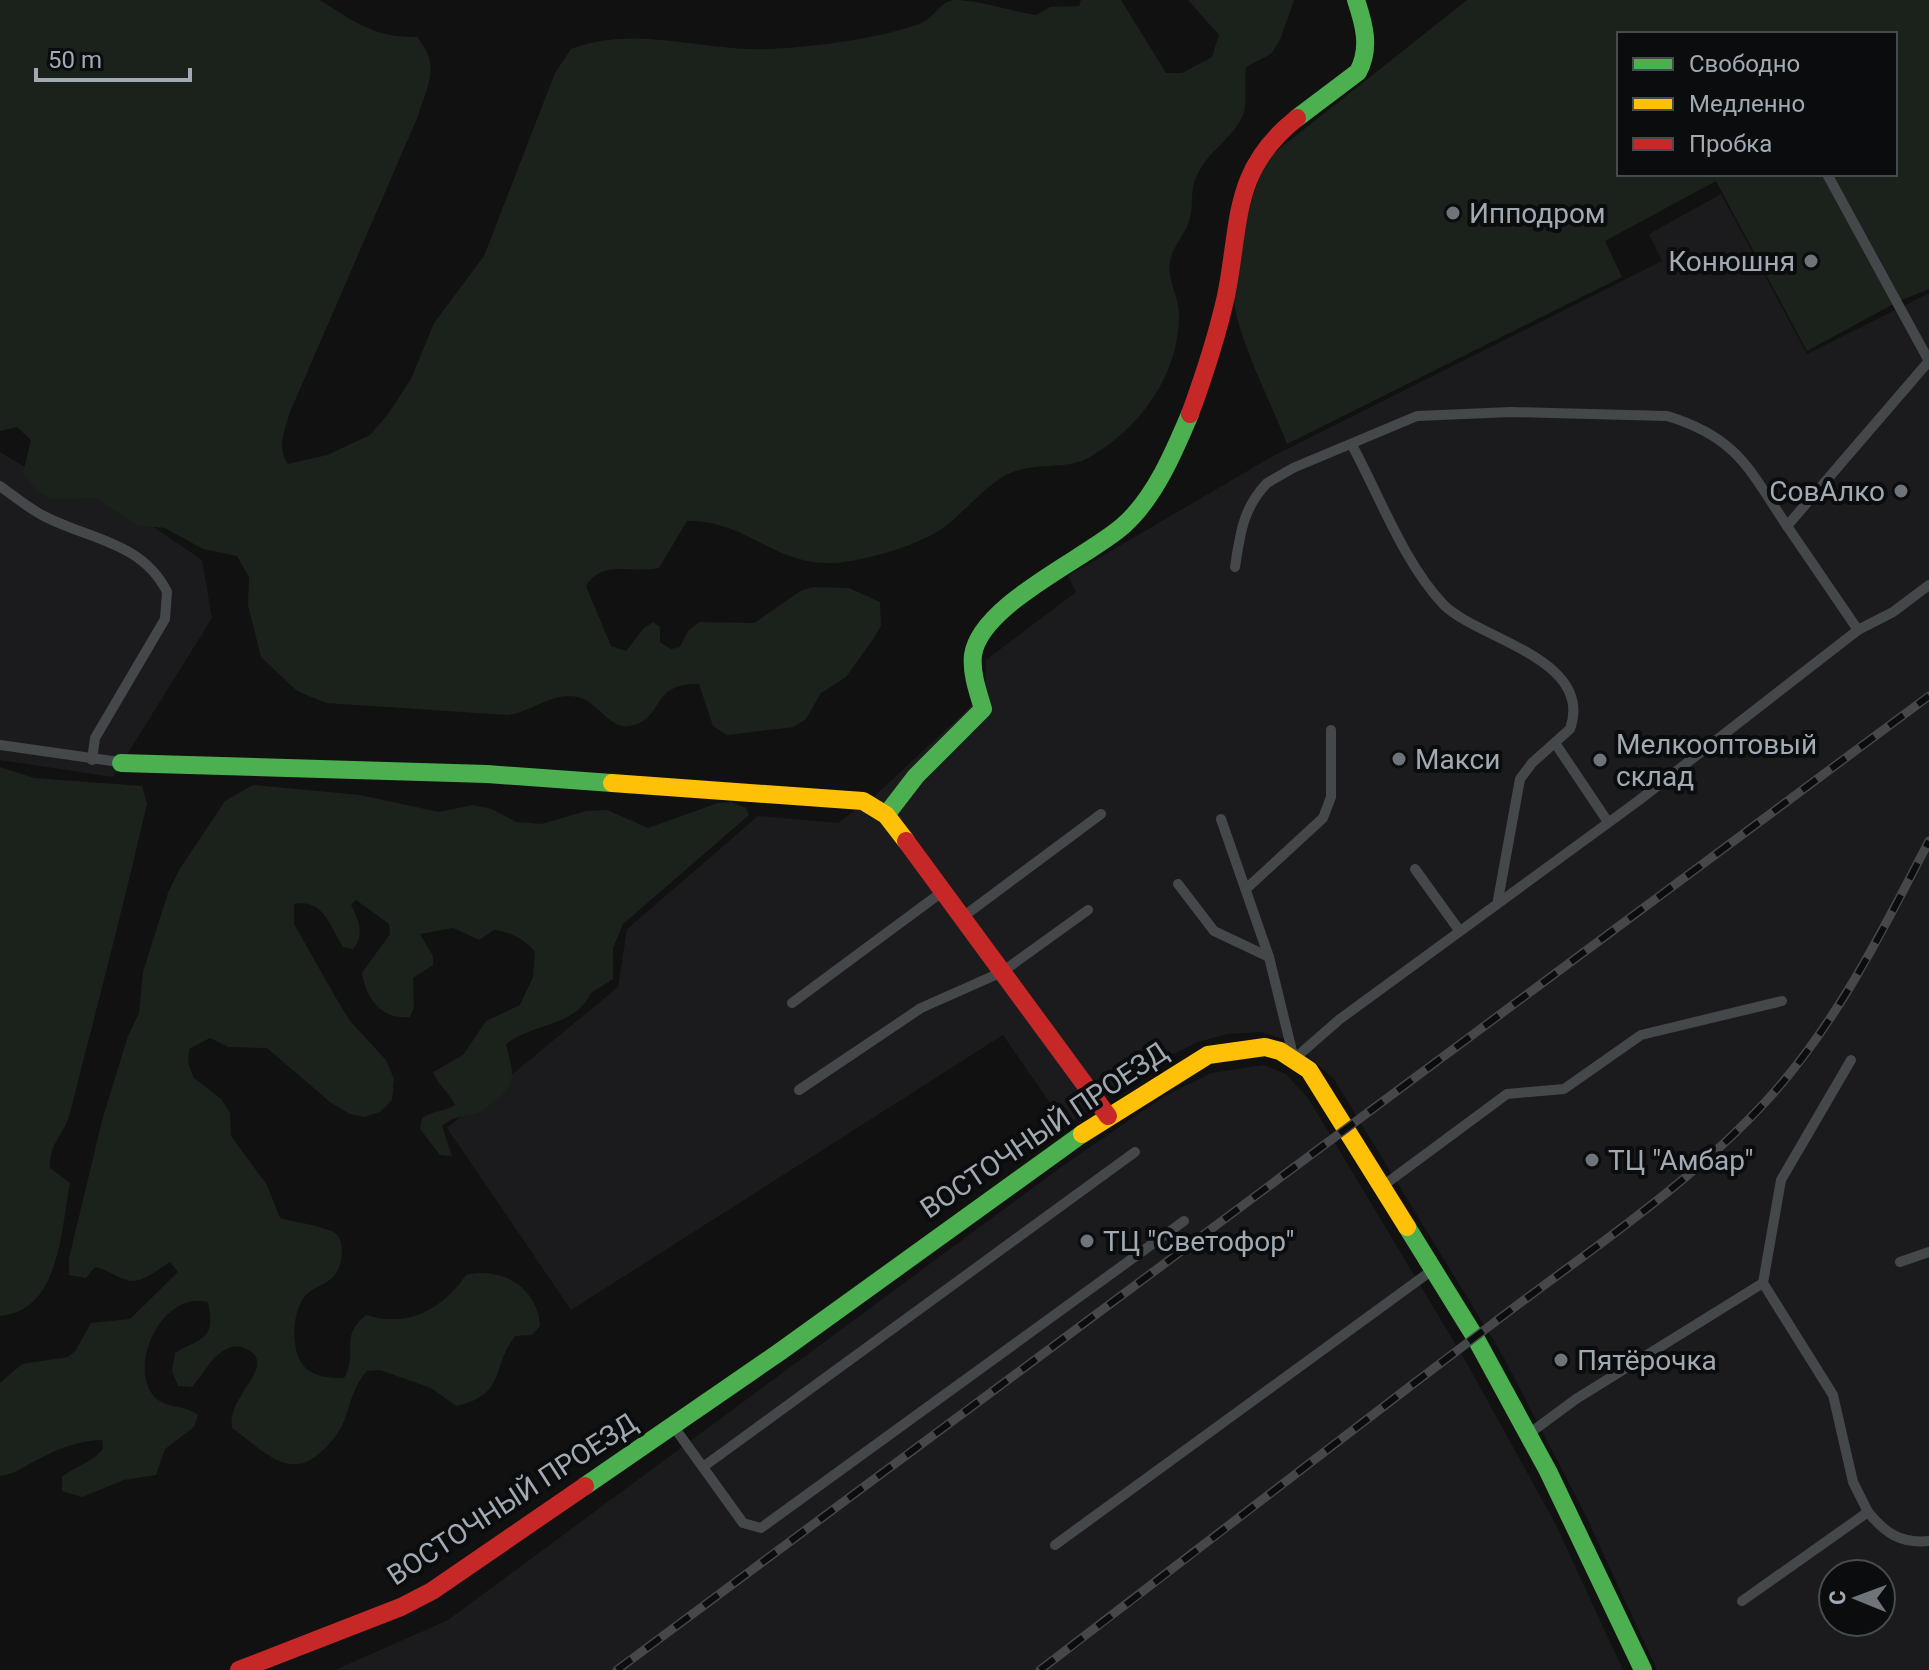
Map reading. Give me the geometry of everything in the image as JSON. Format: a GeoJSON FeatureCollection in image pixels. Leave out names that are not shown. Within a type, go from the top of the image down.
{"type":"FeatureCollection","features":[{"type":"Feature","properties":{"kind":"street"},"geometry":{"type":"LineString","coordinates":[[886,815],[916,776],[983,709],[973,668],[974,651],[978,639],[997,615],[1124,525],[1141,506],[1205,375],[1226,294],[1245,185],[1259,155],[1275,137],[1358,72],[1365,62],[1365,38],[1356,0]]}},
{"type":"Feature","properties":{"kind":"street"},"geometry":{"type":"LineString","coordinates":[[121,763],[487,774],[863,801],[886,815],[1108,1116]]}},
{"type":"Feature","properties":{"kind":"street","name":"ВОСТОЧНЫЙ ПРОЕЗД"},"geometry":{"type":"LineString","coordinates":[[239,1670],[401,1607],[432,1591],[673,1426],[1108,1116],[1186,1066],[1224,1050],[1265,1047],[1294,1059],[1309,1070],[1433,1269],[1528,1435],[1643,1670]]}},
{"type":"Feature","properties":{"kind":"lane"},"geometry":{"type":"LineString","coordinates":[[1787,526],[1929,361],[1828,176]]}},
{"type":"Feature","properties":{"kind":"lane"},"geometry":{"type":"LineString","coordinates":[[1235,567],[1243,516],[1259,491],[1293,468],[1352,445],[1399,421],[1437,413],[1667,416],[1700,426],[1725,441],[1742,458],[1858,630]]}},
{"type":"Feature","properties":{"kind":"lane"},"geometry":{"type":"LineString","coordinates":[[1352,445],[1423,579],[1445,606],[1461,619],[1532,653],[1550,668],[1567,690],[1573,719],[1570,729],[1520,779],[1498,900]]}},
{"type":"Feature","properties":{"kind":"lane"},"geometry":{"type":"LineString","coordinates":[[0,486],[41,514],[116,542],[146,564],[167,592],[165,619],[95,738],[92,760]]}},
{"type":"Feature","properties":{"kind":"lane"},"geometry":{"type":"LineString","coordinates":[[1221,819],[1269,957],[1294,1059],[1340,1019],[1608,822],[1858,630],[1893,612],[1929,585]]}},
{"type":"Feature","properties":{"kind":"lane"},"geometry":{"type":"LineString","coordinates":[[1246,889],[1323,818],[1331,797],[1331,730]]}},
{"type":"Feature","properties":{"kind":"lane"},"geometry":{"type":"LineString","coordinates":[[1555,743],[1608,822]]}},
{"type":"Feature","properties":{"kind":"lane"},"geometry":{"type":"LineString","coordinates":[[0,745],[121,763]]}},
{"type":"Feature","properties":{"kind":"lane"},"geometry":{"type":"LineString","coordinates":[[962,917],[1101,814]]}},
{"type":"Feature","properties":{"kind":"lane"},"geometry":{"type":"LineString","coordinates":[[1415,869],[1459,930]]}},
{"type":"Feature","properties":{"kind":"lane"},"geometry":{"type":"LineString","coordinates":[[1178,884],[1214,931],[1269,957]]}},
{"type":"Feature","properties":{"kind":"lane"},"geometry":{"type":"LineString","coordinates":[[792,1003],[943,891]]}},
{"type":"Feature","properties":{"kind":"lane"},"geometry":{"type":"LineString","coordinates":[[799,1090],[921,1008],[1002,972],[1088,910]]}},
{"type":"Feature","properties":{"kind":"lane"},"geometry":{"type":"LineString","coordinates":[[1382,1186],[1507,1094],[1564,1089],[1641,1035],[1782,1001]]}},
{"type":"Feature","properties":{"kind":"lane"},"geometry":{"type":"LineString","coordinates":[[1851,1060],[1781,1180],[1763,1283],[1833,1395],[1853,1482],[1868,1512],[1882,1530],[1896,1537],[1929,1541]]}},
{"type":"Feature","properties":{"kind":"lane"},"geometry":{"type":"LineString","coordinates":[[703,1467],[1135,1152]]}},
{"type":"Feature","properties":{"kind":"lane"},"geometry":{"type":"LineString","coordinates":[[673,1426],[743,1523],[761,1528],[769,1525],[1184,1221]]}},
{"type":"Feature","properties":{"kind":"lane"},"geometry":{"type":"LineString","coordinates":[[1900,1262],[1929,1252]]}},
{"type":"Feature","properties":{"kind":"lane"},"geometry":{"type":"LineString","coordinates":[[1055,1545],[1433,1269]]}},
{"type":"Feature","properties":{"kind":"lane"},"geometry":{"type":"LineString","coordinates":[[1528,1435],[1576,1399],[1763,1283]]}},
{"type":"Feature","properties":{"kind":"lane"},"geometry":{"type":"LineString","coordinates":[[1742,1601],[1868,1512]]}},
{"type":"Feature","properties":{"kind":"shaded area"},"geometry":{"type":"Polygon","coordinates":[[[0,0],[320,0],[377,32],[417,37],[424,47],[429,57],[430,75],[418,116],[290,412],[282,445],[288,464],[327,455],[370,435],[388,414],[411,379],[434,323],[484,256],[555,73],[571,49],[620,39],[744,49],[806,46],[865,38],[902,29],[924,22],[953,0],[1036,15],[1050,7],[1079,6],[1081,0],[1121,0],[1166,73],[1182,73],[1212,57],[1219,35],[1188,0],[1294,0],[1280,40],[1271,54],[1246,67],[1246,98],[1238,125],[1208,158],[1196,177],[1190,220],[1170,262],[1179,315],[1172,358],[1153,398],[1125,431],[1079,462],[1010,473],[933,534],[876,556],[847,562],[813,562],[794,558],[727,528],[687,521],[659,568],[609,570],[593,578],[586,586],[611,646],[626,651],[644,628],[653,622],[660,627],[660,642],[671,649],[680,647],[688,631],[699,622],[754,623],[802,590],[814,587],[849,588],[880,602],[881,626],[874,638],[846,677],[821,693],[806,719],[794,727],[727,735],[713,726],[699,684],[672,689],[649,716],[630,726],[616,724],[585,700],[568,696],[507,715],[326,703],[297,691],[261,657],[248,605],[249,577],[237,556],[203,549],[165,528],[136,525],[95,498],[51,499],[38,492],[23,473],[31,440],[17,427],[0,431],[0,0]]]}},
{"type":"Feature","properties":{"kind":"shaded area","name":"Ипподром"},"geometry":{"type":"Polygon","coordinates":[[[1467,0],[1929,0],[1929,289],[1897,302],[1807,351],[1716,181],[1605,241],[1622,277],[1287,444],[1248,350],[1234,301],[1242,236],[1269,157],[1467,0]]]}},
{"type":"Feature","properties":{"kind":"shaded area"},"geometry":{"type":"Polygon","coordinates":[[[1721,194],[1807,354],[1929,293],[1929,1670],[1657,1670],[1584,1512],[1503,1356],[1334,1079],[1291,1041],[1260,1032],[1228,1034],[1198,1042],[1169,1056],[1066,1126],[1003,1035],[571,1310],[447,1128],[618,987],[627,929],[758,816],[838,823],[880,791],[985,693],[986,660],[1076,592],[1068,576],[1273,456],[1662,261],[1649,234],[1721,194]]]}},
{"type":"Feature","properties":{"kind":"shaded area"},"geometry":{"type":"Polygon","coordinates":[[[42,451],[202,560],[212,618],[113,777],[0,760],[0,452],[30,470],[42,451]]]}},
{"type":"Feature","properties":{"kind":"shaded area"},"geometry":{"type":"Polygon","coordinates":[[[0,767],[34,778],[142,786],[147,804],[70,1113],[50,1159],[50,1168],[70,1183],[54,1265],[35,1300],[20,1311],[0,1316],[0,767]]]}},
{"type":"Feature","properties":{"kind":"shaded area"},"geometry":{"type":"Polygon","coordinates":[[[253,785],[360,795],[439,812],[473,805],[492,809],[516,822],[542,824],[586,811],[607,810],[648,828],[718,803],[731,802],[746,808],[749,815],[623,924],[613,948],[613,979],[591,993],[584,1004],[564,1019],[506,1044],[512,1074],[509,1086],[482,1111],[455,1118],[442,1126],[452,1156],[440,1155],[420,1129],[422,1118],[455,1105],[433,1072],[463,1055],[486,1021],[520,1005],[533,977],[535,952],[512,934],[494,930],[479,940],[453,928],[420,934],[433,956],[433,965],[413,978],[414,1008],[410,1017],[400,1017],[377,1006],[367,991],[362,973],[390,934],[389,924],[356,900],[351,905],[358,922],[359,939],[353,949],[343,947],[319,910],[304,903],[294,904],[294,924],[336,998],[350,1021],[386,1060],[394,1079],[392,1100],[380,1112],[364,1117],[350,1114],[330,1102],[267,1048],[228,1047],[210,1038],[189,1049],[188,1063],[194,1078],[221,1099],[230,1113],[231,1136],[267,1185],[280,1218],[329,1230],[340,1241],[342,1258],[336,1273],[306,1295],[297,1312],[295,1344],[302,1363],[317,1375],[344,1378],[350,1361],[353,1331],[366,1315],[396,1319],[422,1313],[446,1298],[466,1275],[492,1274],[505,1277],[525,1291],[533,1301],[540,1326],[532,1335],[515,1336],[496,1378],[483,1395],[456,1406],[431,1388],[380,1370],[367,1371],[355,1389],[344,1421],[332,1441],[310,1460],[298,1464],[287,1463],[265,1453],[232,1428],[232,1416],[255,1371],[257,1362],[254,1354],[244,1348],[228,1348],[214,1359],[192,1387],[178,1386],[172,1371],[175,1353],[205,1336],[210,1324],[208,1302],[192,1301],[177,1307],[164,1318],[148,1348],[146,1381],[153,1395],[162,1402],[198,1415],[194,1427],[165,1449],[156,1475],[124,1480],[82,1497],[62,1491],[62,1477],[98,1454],[103,1449],[102,1440],[67,1446],[0,1476],[0,1383],[22,1364],[68,1357],[76,1350],[91,1323],[130,1319],[178,1272],[170,1262],[138,1280],[127,1280],[95,1267],[86,1278],[69,1275],[69,1258],[103,1117],[128,1036],[139,1013],[143,972],[168,893],[179,870],[225,801],[253,785]]]}},
{"type":"Feature","properties":{"kind":"shaded area"},"geometry":{"type":"Polygon","coordinates":[[[1263,1065],[1286,1074],[1308,1098],[1465,1360],[1556,1525],[1623,1670],[335,1670],[448,1620],[1061,1167],[1163,1097],[1211,1073],[1263,1065]]]}},
{"type":"Feature","properties":{"kind":"railway"},"geometry":{"type":"LineString","coordinates":[[617,1670],[1929,696]]}},
{"type":"Feature","properties":{"kind":"railway"},"geometry":{"type":"LineString","coordinates":[[1040,1670],[1633,1219],[1738,1130],[1794,1069],[1816,1039],[1876,942],[1929,841]]}},
{"type":"Feature","properties":{"kind":"traffic: fast"},"geometry":{"type":"LineString","coordinates":[[1297,118],[1358,72],[1365,45],[1364,27],[1356,0]]}},
{"type":"Feature","properties":{"kind":"traffic: fast"},"geometry":{"type":"LineString","coordinates":[[886,815],[916,776],[983,709],[973,662],[980,636],[1015,600],[1108,538],[1135,514],[1163,473],[1190,414]]}},
{"type":"Feature","properties":{"kind":"traffic: fast"},"geometry":{"type":"LineString","coordinates":[[121,763],[487,774],[612,783]]}},
{"type":"Feature","properties":{"kind":"traffic: fast"},"geometry":{"type":"LineString","coordinates":[[585,1486],[781,1351],[1082,1134]]}},
{"type":"Feature","properties":{"kind":"traffic: fast"},"geometry":{"type":"LineString","coordinates":[[1407,1227],[1475,1337],[1548,1471],[1643,1670]]}},
{"type":"Feature","properties":{"kind":"traffic: slow"},"geometry":{"type":"LineString","coordinates":[[612,783],[863,801],[886,815],[906,841]]}},
{"type":"Feature","properties":{"kind":"traffic: slow"},"geometry":{"type":"LineString","coordinates":[[1082,1134],[1208,1055],[1265,1047],[1280,1051],[1309,1070],[1407,1227]]}},
{"type":"Feature","properties":{"kind":"traffic: jam"},"geometry":{"type":"LineString","coordinates":[[1190,414],[1222,311],[1242,199],[1249,178],[1260,157],[1297,118]]}},
{"type":"Feature","properties":{"kind":"traffic: jam"},"geometry":{"type":"LineString","coordinates":[[906,841],[1108,1116]]}},
{"type":"Feature","properties":{"kind":"traffic: jam"},"geometry":{"type":"LineString","coordinates":[[239,1670],[401,1607],[432,1591],[585,1486]]}},
{"type":"Feature","properties":{"kind":"place","name":"Ипподром"},"geometry":{"type":"Point","coordinates":[1453,213]}},
{"type":"Feature","properties":{"kind":"place","name":"Конюшня"},"geometry":{"type":"Point","coordinates":[1811,261]}},
{"type":"Feature","properties":{"kind":"place","name":"СовАлко"},"geometry":{"type":"Point","coordinates":[1901,491]}},
{"type":"Feature","properties":{"kind":"place","name":"Макси"},"geometry":{"type":"Point","coordinates":[1399,759]}},
{"type":"Feature","properties":{"kind":"place","name":"Мелкооптовый склад"},"geometry":{"type":"Point","coordinates":[1600,760]}},
{"type":"Feature","properties":{"kind":"place","name":"ТЦ \"Амбар\""},"geometry":{"type":"Point","coordinates":[1592,1160]}},
{"type":"Feature","properties":{"kind":"place","name":"ТЦ \"Светофор\""},"geometry":{"type":"Point","coordinates":[1087,1241]}},
{"type":"Feature","properties":{"kind":"place","name":"Пятёрочка"},"geometry":{"type":"Point","coordinates":[1561,1360]}}]}
